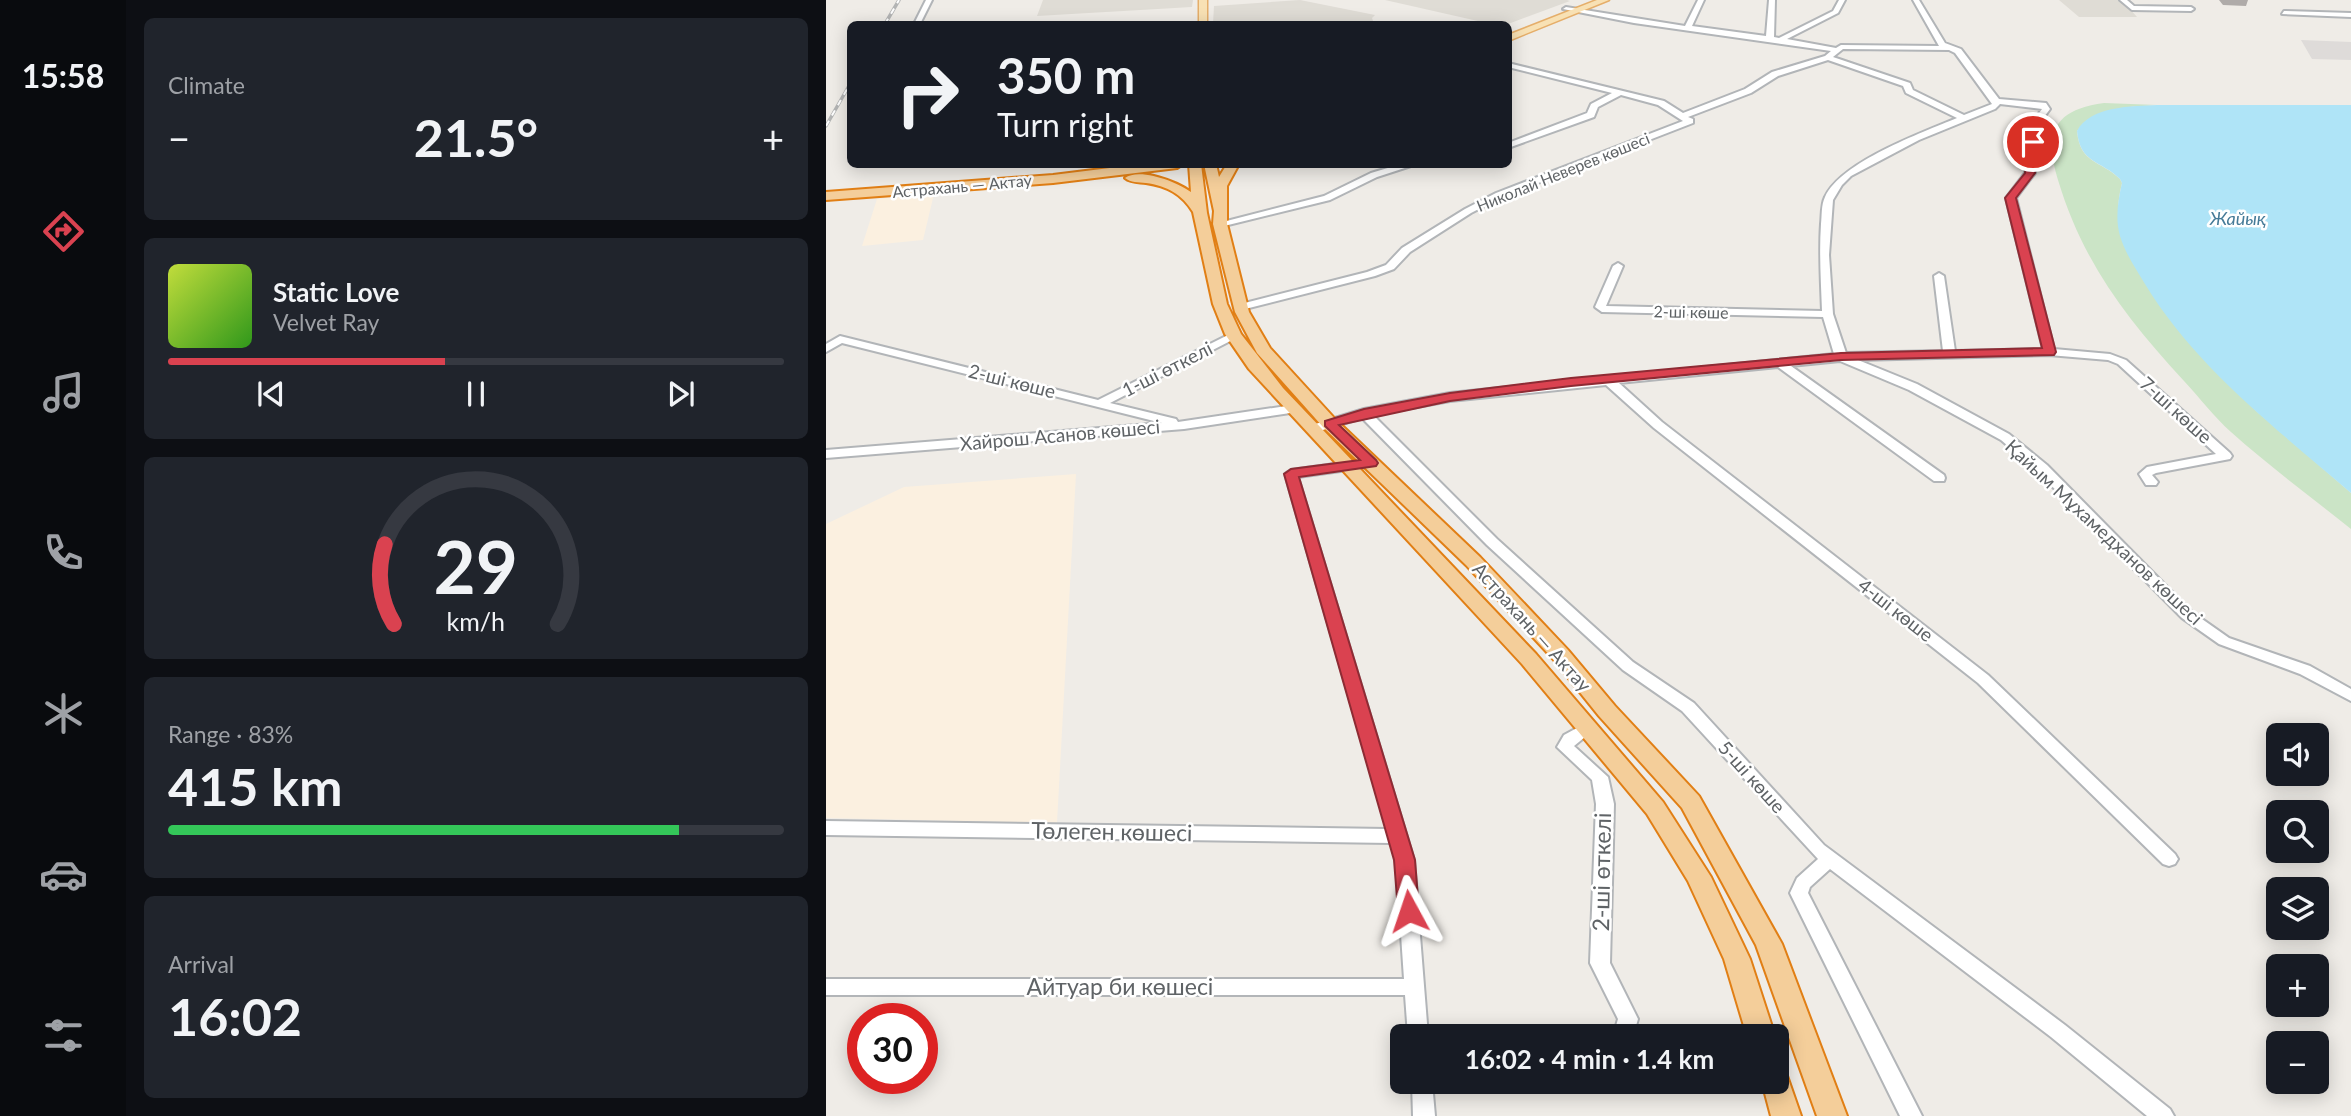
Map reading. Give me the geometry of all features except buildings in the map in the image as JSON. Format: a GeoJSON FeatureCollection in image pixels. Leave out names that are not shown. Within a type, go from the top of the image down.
{"type":"FeatureCollection","features":[{"type":"Feature","properties":{"kind":"highway","name":"Астрахань — Актау"},"geometry":{"type":"LineString","coordinates":[[826,196],[1053,179],[1116,173],[1136,168]]}},
{"type":"Feature","properties":{"kind":"highway","name":"Астрахань — Актау"},"geometry":{"type":"LineString","coordinates":[[1195,168],[1200,213],[1220,304],[1234,335],[1255,366],[1293,409],[1371,463],[1473,561],[1561,654],[1607,711],[1691,802],[1769,944],[1832,1116]]}},
{"type":"Feature","properties":{"kind":"highway","name":"Астрахань — Актау"},"geometry":{"type":"LineString","coordinates":[[1211,168],[1241,307],[1263,350],[1349,466],[1529,659],[1655,808],[1699,877],[1737,959],[1757,1024]]}},
{"type":"Feature","properties":{"kind":"highway"},"geometry":{"type":"LineString","coordinates":[[1053,179],[1134,178],[1158,181],[1191,195],[1200,213],[1221,218],[1222,186],[1231,168]]}},
{"type":"Feature","properties":{"kind":"highway"},"geometry":{"type":"LineString","coordinates":[[1780,1094],[1786,1116]]}},
{"type":"Feature","properties":{"kind":"main road"},"geometry":{"type":"LineString","coordinates":[[1203,0],[1203,21]]}},
{"type":"Feature","properties":{"kind":"main road"},"geometry":{"type":"LineString","coordinates":[[1512,30],[1590,0]]}},
{"type":"Feature","properties":{"kind":"main road"},"geometry":{"type":"LineString","coordinates":[[1512,36],[1605,0]]}},
{"type":"Feature","properties":{"kind":"street"},"geometry":{"type":"LineString","coordinates":[[918,21],[929,0]]}},
{"type":"Feature","properties":{"kind":"street"},"geometry":{"type":"LineString","coordinates":[[1687,29],[1701,0]]}},
{"type":"Feature","properties":{"kind":"street"},"geometry":{"type":"LineString","coordinates":[[1770,37],[1772,0]]}},
{"type":"Feature","properties":{"kind":"street"},"geometry":{"type":"LineString","coordinates":[[1782,39],[1836,12],[1842,0]]}},
{"type":"Feature","properties":{"kind":"street"},"geometry":{"type":"LineString","coordinates":[[1321,426],[1364,413],[1450,397],[1841,356],[2049,352],[2011,198],[2030,173],[2032,128],[2046,109],[2043,105],[2031,103],[1996,101],[1958,51],[1942,45],[1916,0]]}},
{"type":"Feature","properties":{"kind":"street"},"geometry":{"type":"LineString","coordinates":[[2123,0],[2132,8],[2191,9]]}},
{"type":"Feature","properties":{"kind":"street"},"geometry":{"type":"LineString","coordinates":[[1566,9],[1687,29],[1770,37],[1837,50],[1843,47],[1950,48]]}},
{"type":"Feature","properties":{"kind":"street"},"geometry":{"type":"LineString","coordinates":[[2284,13],[2351,15]]}},
{"type":"Feature","properties":{"kind":"street","name":"Николай Неверев көшесі"},"geometry":{"type":"LineString","coordinates":[[1683,116],[1748,91],[1775,74],[1828,58],[1837,50]]}},
{"type":"Feature","properties":{"kind":"street"},"geometry":{"type":"LineString","coordinates":[[1828,58],[1894,79],[1907,85],[1909,91],[1963,118]]}},
{"type":"Feature","properties":{"kind":"street","name":"Николай Неверев көшесі"},"geometry":{"type":"LineString","coordinates":[[1241,307],[1391,267],[1406,250],[1499,195],[1690,121],[1661,103],[1512,66]]}},
{"type":"Feature","properties":{"kind":"street"},"geometry":{"type":"LineString","coordinates":[[1512,145],[1591,115],[1594,106],[1619,93]]}},
{"type":"Feature","properties":{"kind":"street"},"geometry":{"type":"LineString","coordinates":[[1841,356],[1828,314],[1824,255],[1828,200],[1838,183],[1848,174],[1916,138],[1992,107],[1996,105],[1996,101]]}},
{"type":"Feature","properties":{"kind":"street"},"geometry":{"type":"LineString","coordinates":[[1221,218],[1327,198],[1374,175],[1399,168]]}},
{"type":"Feature","properties":{"kind":"street","name":"2-ші көше"},"geometry":{"type":"LineString","coordinates":[[1618,266],[1600,307],[1602,309],[1828,314]]}},
{"type":"Feature","properties":{"kind":"street"},"geometry":{"type":"LineString","coordinates":[[1939,276],[1949,352]]}},
{"type":"Feature","properties":{"kind":"street","name":"1-ші өткелі"},"geometry":{"type":"LineString","coordinates":[[1101,403],[1234,335]]}},
{"type":"Feature","properties":{"kind":"street","name":"2-ші көше"},"geometry":{"type":"LineString","coordinates":[[826,348],[840,339],[1184,425]]}},
{"type":"Feature","properties":{"kind":"street","name":"7-шi көше"},"geometry":{"type":"LineString","coordinates":[[2049,352],[2117,359],[2226,456],[2152,470],[2145,474],[2151,482]]}},
{"type":"Feature","properties":{"kind":"street","name":"Қайым Мұхамедханов көшесi"},"geometry":{"type":"LineString","coordinates":[[1841,356],[1913,387],[2005,437],[2042,468],[2187,615],[2224,641],[2305,670],[2351,696]]}},
{"type":"Feature","properties":{"kind":"street"},"geometry":{"type":"LineString","coordinates":[[1780,364],[1939,478]]}},
{"type":"Feature","properties":{"kind":"street","name":"4-шi көше"},"geometry":{"type":"LineString","coordinates":[[1608,380],[1658,425],[1983,679],[2169,859]]}},
{"type":"Feature","properties":{"kind":"street","name":"Хайрош Асанов көшесі"},"geometry":{"type":"LineString","coordinates":[[826,454],[1184,425],[1293,409]]}},
{"type":"Feature","properties":{"kind":"street","name":"5-шi көше"},"geometry":{"type":"LineString","coordinates":[[1364,413],[1492,542],[1609,649],[1628,666],[1688,707],[1809,840],[1830,859],[2058,1031],[2163,1116]]}},
{"type":"Feature","properties":{"kind":"street"},"geometry":{"type":"LineString","coordinates":[[1371,463],[1291,474],[1405,860],[1417,1024]]}},
{"type":"Feature","properties":{"kind":"street","name":"2-ші өткелі"},"geometry":{"type":"LineString","coordinates":[[1588,728],[1570,739],[1565,747],[1600,777],[1605,804],[1600,963],[1628,1019],[1627,1024]]}},
{"type":"Feature","properties":{"kind":"street","name":"Төлеген көшесі"},"geometry":{"type":"LineString","coordinates":[[826,828],[1398,836]]}},
{"type":"Feature","properties":{"kind":"street"},"geometry":{"type":"LineString","coordinates":[[1830,859],[1803,883],[1799,893],[1911,1116]]}},
{"type":"Feature","properties":{"kind":"street","name":"Айтуар би көшесі"},"geometry":{"type":"LineString","coordinates":[[826,986],[1415,987]]}},
{"type":"Feature","properties":{"kind":"street"},"geometry":{"type":"LineString","coordinates":[[1423,1094],[1424,1116]]}},
{"type":"Feature","properties":{"kind":"shaded area"},"geometry":{"type":"Polygon","coordinates":[[[1043,0],[1193,0],[1192,7],[1037,16],[1043,0]]]}},
{"type":"Feature","properties":{"kind":"shaded area"},"geometry":{"type":"Polygon","coordinates":[[[1300,0],[1375,15],[1373,21],[1213,21],[1214,6],[1300,0]]]}},
{"type":"Feature","properties":{"kind":"shaded area"},"geometry":{"type":"Polygon","coordinates":[[[1385,0],[1570,1],[1512,23],[1478,21],[1385,0]]]}},
{"type":"Feature","properties":{"kind":"shaded area"},"geometry":{"type":"Polygon","coordinates":[[[2059,0],[2122,0],[2137,17],[2079,17],[2059,0]]]}},
{"type":"Feature","properties":{"kind":"shaded area"},"geometry":{"type":"Polygon","coordinates":[[[2301,40],[2351,42],[2351,60],[2312,59],[2301,40]]]}},
{"type":"Feature","properties":{"kind":"shaded area"},"geometry":{"type":"Polygon","coordinates":[[[934,194],[923,240],[862,246],[877,199],[934,194]]]}},
{"type":"Feature","properties":{"kind":"shaded area"},"geometry":{"type":"Polygon","coordinates":[[[1076,474],[1057,823],[826,818],[826,524],[904,487],[1076,474]]]}},
{"type":"Feature","properties":{"kind":"green space"},"geometry":{"type":"Polygon","coordinates":[[[2104,103],[2157,105],[2103,113],[2077,131],[2082,150],[2087,156],[2113,173],[2122,183],[2118,205],[2119,224],[2133,263],[2255,410],[2351,493],[2351,529],[2260,457],[2219,420],[2144,335],[2094,264],[2068,210],[2052,149],[2053,137],[2063,118],[2073,111],[2104,103]]]}},
{"type":"Feature","properties":{"kind":"water","name":"Жайық"},"geometry":{"type":"Polygon","coordinates":[[[2157,105],[2351,105],[2351,493],[2267,421],[2213,370],[2165,314],[2128,255],[2118,223],[2122,183],[2113,173],[2087,156],[2082,150],[2077,131],[2083,123],[2102,112],[2157,105]]]}},
{"type":"Feature","properties":{"kind":"railway"},"geometry":{"type":"LineString","coordinates":[[887,21],[899,0]]}},
{"type":"Feature","properties":{"kind":"railway"},"geometry":{"type":"LineString","coordinates":[[826,126],[847,89]]}},
{"type":"Feature","properties":{"kind":"route"},"geometry":{"type":"LineString","coordinates":[[1409,911],[1405,860],[1291,474],[1371,463],[1329,424],[1364,413],[1450,397],[1571,382],[1780,364],[1841,356],[2049,352],[2011,198],[2030,173],[2033,142]]}}]}
